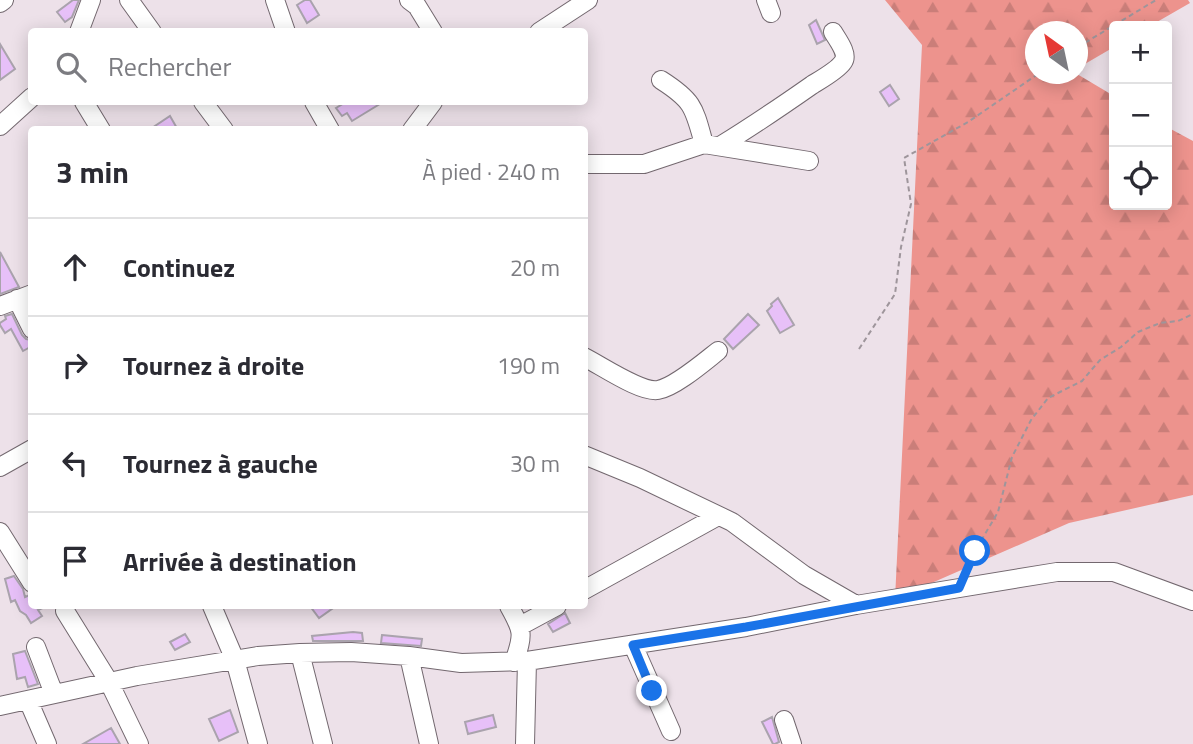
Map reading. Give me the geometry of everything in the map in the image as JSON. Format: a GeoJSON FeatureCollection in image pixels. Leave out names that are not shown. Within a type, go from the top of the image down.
{"type":"FeatureCollection","features":[{"type":"Feature","properties":{"kind":"street"},"geometry":{"type":"LineString","coordinates":[[0,3],[4,0]]}},
{"type":"Feature","properties":{"kind":"street"},"geometry":{"type":"LineString","coordinates":[[81,28],[91,0]]}},
{"type":"Feature","properties":{"kind":"street"},"geometry":{"type":"LineString","coordinates":[[129,0],[149,28]]}},
{"type":"Feature","properties":{"kind":"street"},"geometry":{"type":"LineString","coordinates":[[275,0],[285,28]]}},
{"type":"Feature","properties":{"kind":"street"},"geometry":{"type":"LineString","coordinates":[[410,0],[430,28]]}},
{"type":"Feature","properties":{"kind":"street"},"geometry":{"type":"LineString","coordinates":[[545,28],[586,0]]}},
{"type":"Feature","properties":{"kind":"street"},"geometry":{"type":"LineString","coordinates":[[588,164],[644,164],[712,145],[776,111],[843,62],[845,56],[833,32]]}},
{"type":"Feature","properties":{"kind":"street"},"geometry":{"type":"LineString","coordinates":[[661,80],[688,99],[712,145]]}},
{"type":"Feature","properties":{"kind":"street"},"geometry":{"type":"LineString","coordinates":[[0,126],[28,101]]}},
{"type":"Feature","properties":{"kind":"street"},"geometry":{"type":"LineString","coordinates":[[86,105],[99,126]]}},
{"type":"Feature","properties":{"kind":"street"},"geometry":{"type":"LineString","coordinates":[[205,105],[221,126]]}},
{"type":"Feature","properties":{"kind":"street"},"geometry":{"type":"LineString","coordinates":[[316,105],[328,126]]}},
{"type":"Feature","properties":{"kind":"street"},"geometry":{"type":"LineString","coordinates":[[415,126],[431,105]]}},
{"type":"Feature","properties":{"kind":"street"},"geometry":{"type":"LineString","coordinates":[[712,145],[809,161]]}},
{"type":"Feature","properties":{"kind":"street"},"geometry":{"type":"LineString","coordinates":[[0,306],[24,297]]}},
{"type":"Feature","properties":{"kind":"street"},"geometry":{"type":"LineString","coordinates":[[588,358],[649,390],[662,389],[718,351]]}},
{"type":"Feature","properties":{"kind":"street"},"geometry":{"type":"LineString","coordinates":[[0,467],[28,451]]}},
{"type":"Feature","properties":{"kind":"street"},"geometry":{"type":"LineString","coordinates":[[588,458],[640,478],[732,522],[804,575],[856,606]]}},
{"type":"Feature","properties":{"kind":"street"},"geometry":{"type":"LineString","coordinates":[[588,588],[718,516]]}},
{"type":"Feature","properties":{"kind":"street"},"geometry":{"type":"LineString","coordinates":[[0,532],[28,577]]}},
{"type":"Feature","properties":{"kind":"street"},"geometry":{"type":"LineString","coordinates":[[0,705],[137,676],[258,656],[351,652],[461,663],[520,662],[746,627],[1057,572],[1114,572],[1193,601]]}},
{"type":"Feature","properties":{"kind":"street"},"geometry":{"type":"LineString","coordinates":[[213,609],[235,660],[258,744]]}},
{"type":"Feature","properties":{"kind":"street"},"geometry":{"type":"LineString","coordinates":[[511,609],[520,626],[525,744]]}},
{"type":"Feature","properties":{"kind":"street"},"geometry":{"type":"LineString","coordinates":[[520,626],[551,609]]}},
{"type":"Feature","properties":{"kind":"street"},"geometry":{"type":"LineString","coordinates":[[65,611],[109,682],[139,744]]}},
{"type":"Feature","properties":{"kind":"street"},"geometry":{"type":"LineString","coordinates":[[633,645],[671,731]]}},
{"type":"Feature","properties":{"kind":"street"},"geometry":{"type":"LineString","coordinates":[[36,647],[54,694]]}},
{"type":"Feature","properties":{"kind":"street"},"geometry":{"type":"LineString","coordinates":[[300,653],[323,744]]}},
{"type":"Feature","properties":{"kind":"street"},"geometry":{"type":"LineString","coordinates":[[409,656],[429,744]]}},
{"type":"Feature","properties":{"kind":"street"},"geometry":{"type":"LineString","coordinates":[[28,700],[47,744]]}},
{"type":"Feature","properties":{"kind":"street"},"geometry":{"type":"LineString","coordinates":[[784,720],[792,744]]}},
{"type":"Feature","properties":{"kind":"path"},"geometry":{"type":"LineString","coordinates":[[1088,40],[1156,0]]}},
{"type":"Feature","properties":{"kind":"path"},"geometry":{"type":"LineString","coordinates":[[859,349],[895,294],[901,247],[911,204],[904,158],[968,122],[1025,83]]}},
{"type":"Feature","properties":{"kind":"path"},"geometry":{"type":"LineString","coordinates":[[959,588],[975,551],[998,512],[1012,457],[1031,420],[1048,398],[1082,382],[1100,360],[1138,332],[1193,314]]}},
{"type":"Feature","properties":{"kind":"green space"},"geometry":{"type":"Polygon","coordinates":[[[885,0],[1188,0],[1190,3],[1159,21],[1109,21],[1109,50],[1088,62],[1088,21],[1025,21],[1025,84],[1088,84],[1088,81],[1109,93],[1109,210],[1172,210],[1172,130],[1193,141],[1193,495],[1069,523],[895,599],[922,45],[885,0]]]}},
{"type":"Feature","properties":{"kind":"building"},"geometry":{"type":"Polygon","coordinates":[[[73,0],[79,0],[72,17],[65,22],[57,12],[73,0]]]}},
{"type":"Feature","properties":{"kind":"building"},"geometry":{"type":"Polygon","coordinates":[[[310,0],[319,15],[307,23],[297,5],[310,0]]]}},
{"type":"Feature","properties":{"kind":"building"},"geometry":{"type":"Polygon","coordinates":[[[816,20],[825,40],[817,44],[809,25],[816,20]]]}},
{"type":"Feature","properties":{"kind":"building"},"geometry":{"type":"Polygon","coordinates":[[[0,44],[15,69],[0,80],[0,44]]]}},
{"type":"Feature","properties":{"kind":"building"},"geometry":{"type":"Polygon","coordinates":[[[890,85],[899,99],[889,106],[880,92],[890,85]]]}},
{"type":"Feature","properties":{"kind":"building"},"geometry":{"type":"Polygon","coordinates":[[[341,105],[378,105],[352,121],[347,113],[342,116],[336,108],[341,105]]]}},
{"type":"Feature","properties":{"kind":"building"},"geometry":{"type":"Polygon","coordinates":[[[170,116],[176,126],[155,126],[170,116]]]}},
{"type":"Feature","properties":{"kind":"building"},"geometry":{"type":"Polygon","coordinates":[[[0,252],[19,287],[0,294],[0,252]]]}},
{"type":"Feature","properties":{"kind":"building"},"geometry":{"type":"Polygon","coordinates":[[[778,298],[794,325],[780,333],[767,311],[778,298]]]}},
{"type":"Feature","properties":{"kind":"building"},"geometry":{"type":"Polygon","coordinates":[[[12,314],[22,335],[28,339],[28,348],[23,351],[11,329],[5,333],[0,323],[6,319],[5,316],[12,314]]]}},
{"type":"Feature","properties":{"kind":"building"},"geometry":{"type":"Polygon","coordinates":[[[748,314],[759,325],[733,349],[724,339],[748,314]]]}},
{"type":"Feature","properties":{"kind":"building"},"geometry":{"type":"Polygon","coordinates":[[[14,576],[25,597],[28,596],[28,609],[40,609],[38,610],[42,616],[31,623],[20,611],[15,600],[11,602],[5,579],[14,576]]]}},
{"type":"Feature","properties":{"kind":"building"},"geometry":{"type":"Polygon","coordinates":[[[312,609],[332,609],[319,618],[312,609]]]}},
{"type":"Feature","properties":{"kind":"building"},"geometry":{"type":"Polygon","coordinates":[[[565,613],[570,623],[553,632],[548,624],[565,613]]]}},
{"type":"Feature","properties":{"kind":"building"},"geometry":{"type":"Polygon","coordinates":[[[362,633],[363,641],[313,641],[312,636],[362,633]]]}},
{"type":"Feature","properties":{"kind":"building"},"geometry":{"type":"Polygon","coordinates":[[[185,634],[190,642],[175,650],[170,642],[185,634]]]}},
{"type":"Feature","properties":{"kind":"building"},"geometry":{"type":"Polygon","coordinates":[[[382,635],[422,639],[421,646],[381,643],[382,635]]]}},
{"type":"Feature","properties":{"kind":"building"},"geometry":{"type":"Polygon","coordinates":[[[25,651],[38,684],[28,687],[25,677],[17,679],[13,654],[25,651]]]}},
{"type":"Feature","properties":{"kind":"building"},"geometry":{"type":"Polygon","coordinates":[[[230,710],[238,732],[219,741],[209,719],[230,710]]]}},
{"type":"Feature","properties":{"kind":"building"},"geometry":{"type":"Polygon","coordinates":[[[493,715],[496,727],[468,734],[465,722],[493,715]]]}},
{"type":"Feature","properties":{"kind":"building"},"geometry":{"type":"Polygon","coordinates":[[[772,717],[779,742],[775,744],[762,722],[772,717]]]}},
{"type":"Feature","properties":{"kind":"building"},"geometry":{"type":"Polygon","coordinates":[[[111,728],[120,744],[83,744],[111,728]]]}},
{"type":"Feature","properties":{"kind":"route"},"geometry":{"type":"LineString","coordinates":[[652,691],[633,645],[959,588],[975,551]]}}]}
